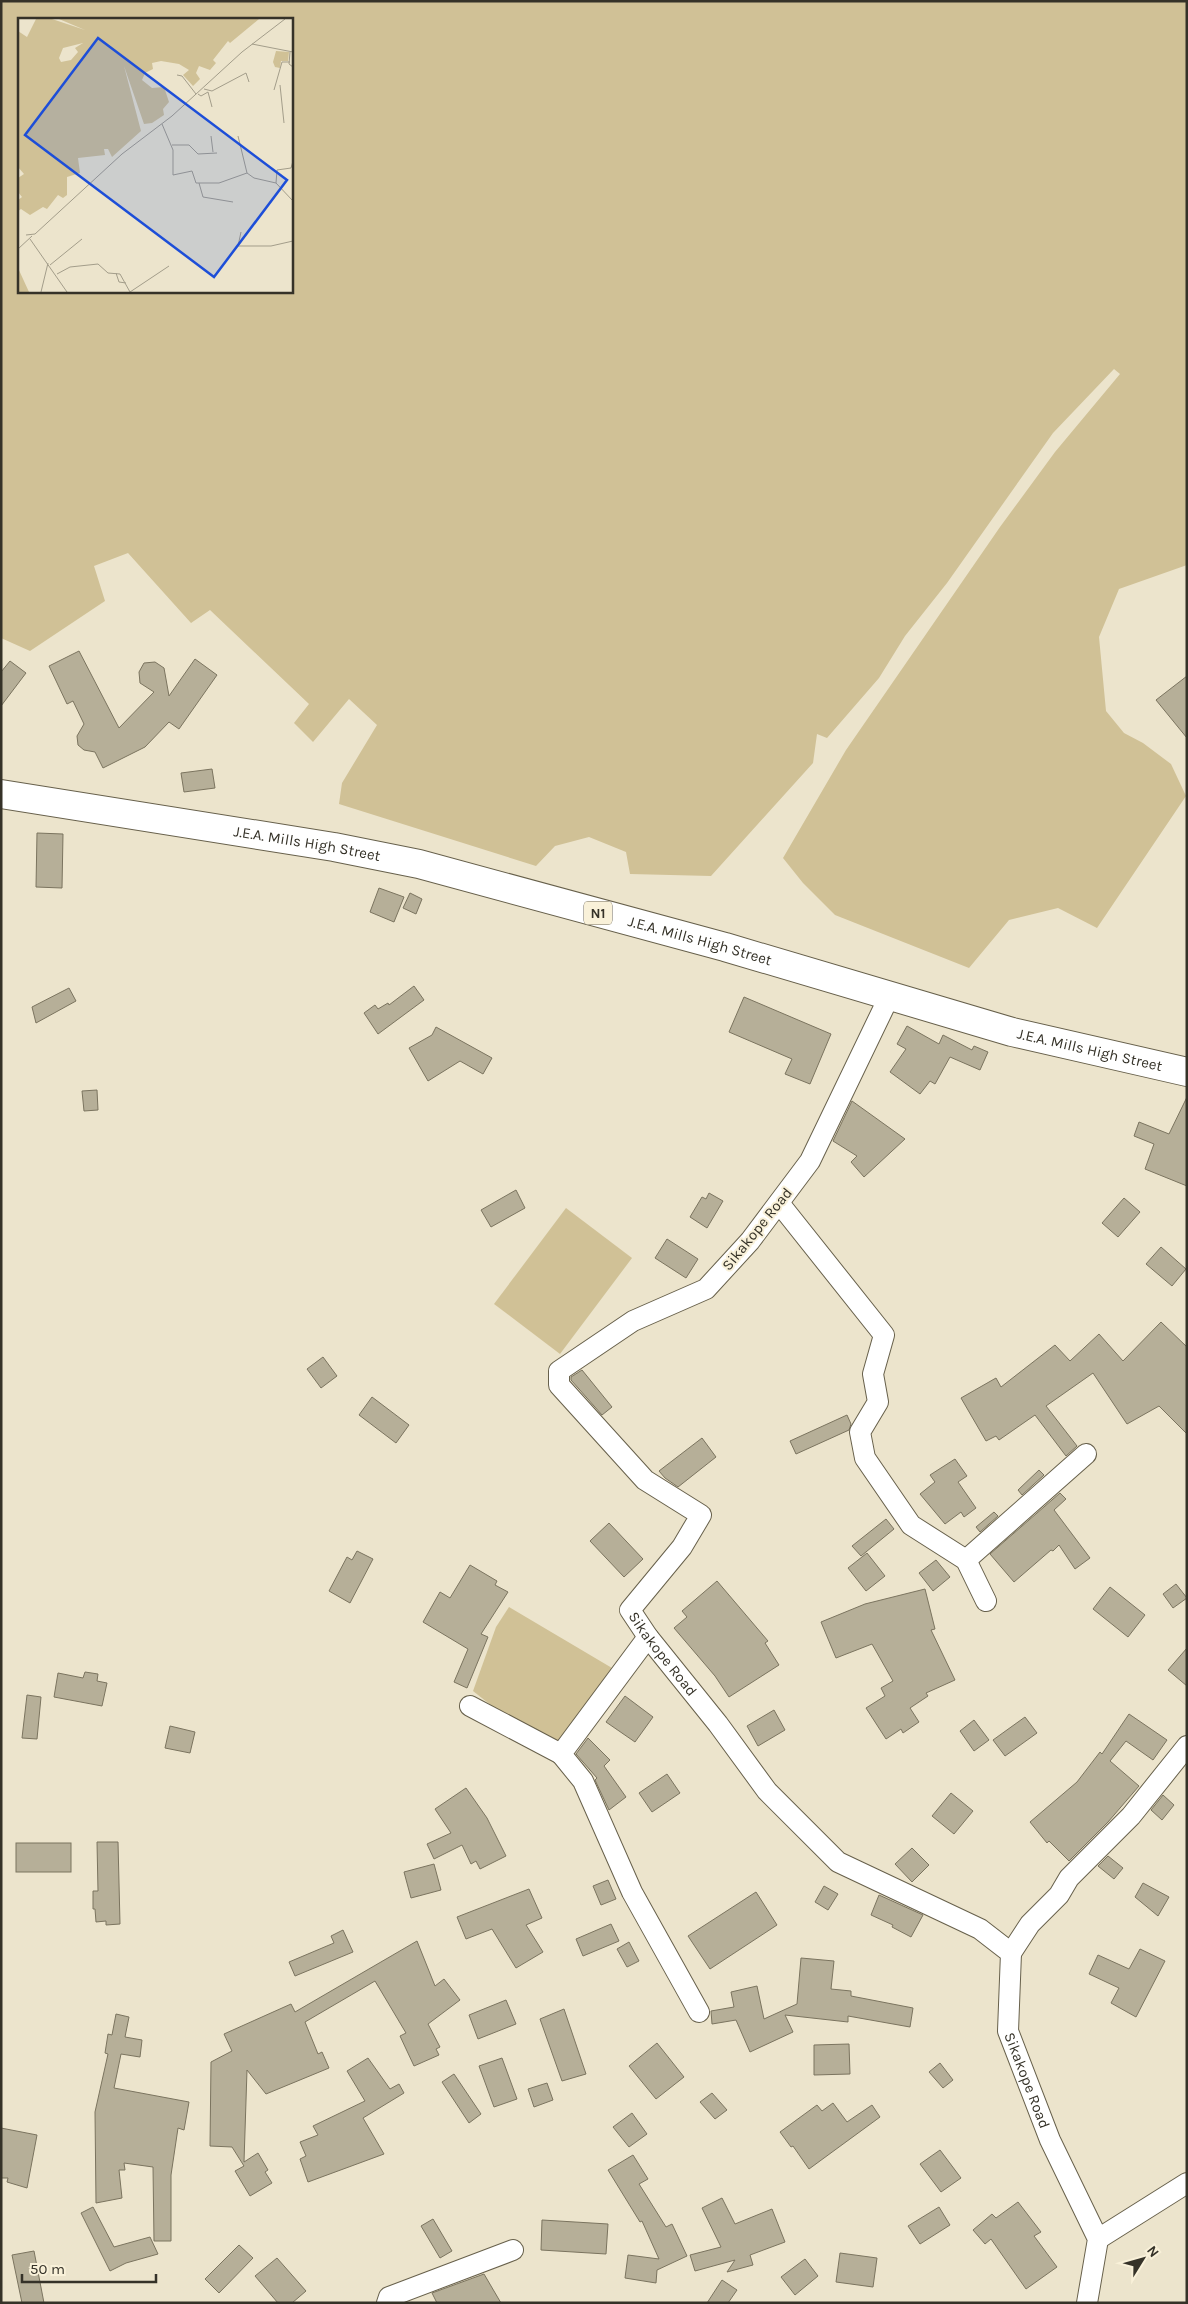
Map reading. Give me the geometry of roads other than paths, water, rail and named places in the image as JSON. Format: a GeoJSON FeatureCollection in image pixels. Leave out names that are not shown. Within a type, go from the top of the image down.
{"type":"FeatureCollection","features":[{"type":"Feature","properties":{"kind":"highway","name":"J.E.A. Mills High Street"},"geometry":{"type":"LineString","coordinates":[[1,794],[334,847],[419,864],[725,947],[1012,1032],[1187,1072]]}},
{"type":"Feature","properties":{"kind":"street","name":"Sikakope Road"},"geometry":{"type":"LineString","coordinates":[[889,996],[810,1161],[750,1241],[706,1289],[633,1321],[559,1371],[558,1385],[645,1480],[701,1514],[682,1547],[630,1610],[648,1637],[718,1724],[767,1791],[838,1862],[980,1929],[1011,1953],[1008,2031],[1050,2140],[1098,2239]]}},
{"type":"Feature","properties":{"kind":"street"},"geometry":{"type":"LineString","coordinates":[[779,1203],[884,1335],[873,1374],[878,1402],[860,1432],[865,1458],[911,1525],[966,1560],[986,1601]]}},
{"type":"Feature","properties":{"kind":"street"},"geometry":{"type":"LineString","coordinates":[[966,1560],[1086,1454]]}},
{"type":"Feature","properties":{"kind":"street"},"geometry":{"type":"LineString","coordinates":[[561,1754],[648,1637]]}},
{"type":"Feature","properties":{"kind":"street"},"geometry":{"type":"LineString","coordinates":[[470,1706],[561,1754],[583,1781],[632,1892],[699,2012]]}},
{"type":"Feature","properties":{"kind":"street"},"geometry":{"type":"LineString","coordinates":[[1011,1953],[1030,1924],[1059,1895],[1069,1878],[1131,1816],[1187,1746]]}},
{"type":"Feature","properties":{"kind":"street"},"geometry":{"type":"LineString","coordinates":[[1087,2303],[1098,2239],[1187,2183]]}},
{"type":"Feature","properties":{"kind":"street"},"geometry":{"type":"LineString","coordinates":[[387,2303],[389,2297],[513,2250]]}}]}
